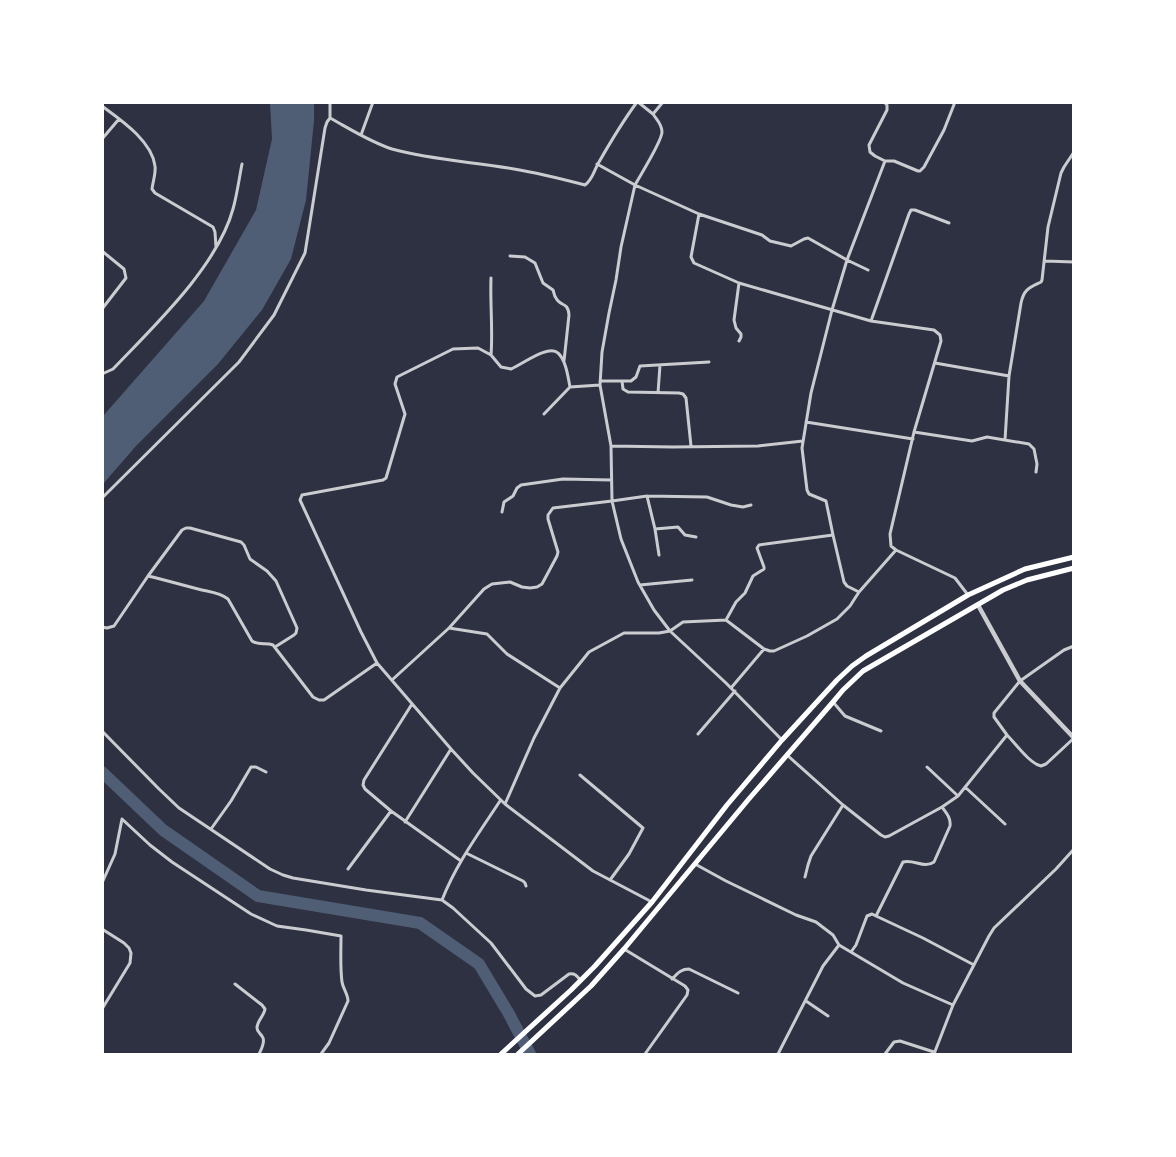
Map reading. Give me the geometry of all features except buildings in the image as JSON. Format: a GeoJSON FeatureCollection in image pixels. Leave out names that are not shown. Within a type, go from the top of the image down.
{"type":"FeatureCollection","features":[{"type":"Feature","properties":{"kind":"main road"},"geometry":{"type":"LineString","coordinates":[[501,1054],[595,966],[652,902],[727,805],[782,740],[852,666],[968,595],[1025,569],[1074,557]]}},
{"type":"Feature","properties":{"kind":"main road"},"geometry":{"type":"LineString","coordinates":[[518,1054],[591,986],[843,690],[863,671],[1003,590],[1027,580],[1074,568]]}},
{"type":"Feature","properties":{"kind":"main road"},"geometry":{"type":"LineString","coordinates":[[764,762],[774,771]]}},
{"type":"Feature","properties":{"kind":"street"},"geometry":{"type":"LineString","coordinates":[[102,498],[239,362],[274,315],[305,254],[325,128],[330,118],[330,102]]}},
{"type":"Feature","properties":{"kind":"street"},"geometry":{"type":"LineString","coordinates":[[361,135],[374,102]]}},
{"type":"Feature","properties":{"kind":"street"},"geometry":{"type":"LineString","coordinates":[[330,118],[380,145],[393,149],[439,158],[516,169],[585,185],[591,179],[626,118],[638,102],[653,114],[661,124],[662,134],[635,185],[621,247],[602,352],[600,383],[611,446],[612,501],[622,539],[640,585],[654,610],[670,630],[735,691],[782,740]]}},
{"type":"Feature","properties":{"kind":"street"},"geometry":{"type":"LineString","coordinates":[[653,114],[663,102]]}},
{"type":"Feature","properties":{"kind":"street"},"geometry":{"type":"LineString","coordinates":[[884,102],[887,107],[886,112],[869,147],[871,154],[916,171],[923,169],[944,130],[955,102]]}},
{"type":"Feature","properties":{"kind":"street"},"geometry":{"type":"LineString","coordinates":[[102,106],[133,130],[145,143],[154,158],[156,171],[152,189],[155,193],[213,227],[216,248]]}},
{"type":"Feature","properties":{"kind":"street"},"geometry":{"type":"LineString","coordinates":[[102,139],[119,119]]}},
{"type":"Feature","properties":{"kind":"street"},"geometry":{"type":"LineString","coordinates":[[1005,440],[1009,376],[1020,302],[1025,291],[1042,280],[1048,227],[1061,173],[1074,152]]}},
{"type":"Feature","properties":{"kind":"street"},"geometry":{"type":"LineString","coordinates":[[859,592],[846,585],[826,500],[810,494],[806,488],[802,448],[811,393],[832,310],[847,260],[886,161]]}},
{"type":"Feature","properties":{"kind":"street"},"geometry":{"type":"LineString","coordinates":[[102,374],[113,369],[162,318],[193,281],[216,248],[233,210],[242,164]]}},
{"type":"Feature","properties":{"kind":"street"},"geometry":{"type":"LineString","coordinates":[[598,164],[635,185],[699,214],[762,234],[772,242],[791,246],[804,238],[808,238],[868,270]]}},
{"type":"Feature","properties":{"kind":"street"},"geometry":{"type":"LineString","coordinates":[[871,321],[911,210],[948,222]]}},
{"type":"Feature","properties":{"kind":"street"},"geometry":{"type":"LineString","coordinates":[[699,214],[691,257],[692,261],[696,264],[739,283],[871,321],[934,330],[940,335],[942,341],[914,432],[890,534],[891,546],[955,578],[968,595]]}},
{"type":"Feature","properties":{"kind":"street"},"geometry":{"type":"LineString","coordinates":[[102,251],[124,269],[126,278],[102,309]]}},
{"type":"Feature","properties":{"kind":"street"},"geometry":{"type":"LineString","coordinates":[[510,256],[523,256],[534,262],[543,283],[552,288],[556,299],[567,306],[569,315],[564,362],[570,386]]}},
{"type":"Feature","properties":{"kind":"street"},"geometry":{"type":"LineString","coordinates":[[1045,261],[1074,262]]}},
{"type":"Feature","properties":{"kind":"street"},"geometry":{"type":"LineString","coordinates":[[491,355],[490,300],[492,278]]}},
{"type":"Feature","properties":{"kind":"street"},"geometry":{"type":"LineString","coordinates":[[739,283],[734,320],[736,328],[741,334],[739,341]]}},
{"type":"Feature","properties":{"kind":"street"},"geometry":{"type":"LineString","coordinates":[[564,362],[557,352],[548,351],[509,369],[501,366],[491,355],[477,348],[452,349],[397,377],[395,384],[405,414],[386,478],[302,495],[300,500],[377,663],[472,773],[500,801],[592,871],[652,902]]}},
{"type":"Feature","properties":{"kind":"street"},"geometry":{"type":"LineString","coordinates":[[544,414],[570,386],[633,380],[640,366],[709,362]]}},
{"type":"Feature","properties":{"kind":"street"},"geometry":{"type":"LineString","coordinates":[[935,364],[1009,376]]}},
{"type":"Feature","properties":{"kind":"street"},"geometry":{"type":"LineString","coordinates":[[658,393],[660,365]]}},
{"type":"Feature","properties":{"kind":"street"},"geometry":{"type":"LineString","coordinates":[[622,381],[623,390],[627,392],[679,392],[685,396],[691,446]]}},
{"type":"Feature","properties":{"kind":"street"},"geometry":{"type":"LineString","coordinates":[[806,422],[913,438]]}},
{"type":"Feature","properties":{"kind":"street"},"geometry":{"type":"LineString","coordinates":[[914,432],[972,441],[987,438],[1029,444],[1033,447],[1037,464],[1036,472]]}},
{"type":"Feature","properties":{"kind":"street"},"geometry":{"type":"LineString","coordinates":[[611,446],[758,446],[803,441]]}},
{"type":"Feature","properties":{"kind":"street"},"geometry":{"type":"LineString","coordinates":[[502,512],[504,502],[513,496],[517,488],[522,485],[563,479],[611,480]]}},
{"type":"Feature","properties":{"kind":"street"},"geometry":{"type":"LineString","coordinates":[[647,496],[659,555]]}},
{"type":"Feature","properties":{"kind":"street"},"geometry":{"type":"LineString","coordinates":[[392,680],[449,628],[484,590],[492,584],[510,582],[530,588],[542,584],[556,560],[558,552],[548,520],[548,515],[553,508],[647,496],[707,497],[743,507],[750,504]]}},
{"type":"Feature","properties":{"kind":"street"},"geometry":{"type":"LineString","coordinates":[[655,529],[678,526],[685,535],[696,537]]}},
{"type":"Feature","properties":{"kind":"street"},"geometry":{"type":"LineString","coordinates":[[102,627],[114,626],[182,530],[190,528],[241,542],[250,559],[267,571],[276,581],[297,626],[297,631],[275,648]]}},
{"type":"Feature","properties":{"kind":"street"},"geometry":{"type":"LineString","coordinates":[[726,620],[736,602],[745,593],[753,576],[764,569],[757,548],[759,545],[833,535]]}},
{"type":"Feature","properties":{"kind":"street"},"geometry":{"type":"LineString","coordinates":[[505,804],[534,738],[560,688],[589,652],[626,633],[659,633],[670,630],[683,622],[726,620],[764,649],[774,651],[808,636],[837,619],[896,550]]}},
{"type":"Feature","properties":{"kind":"street"},"geometry":{"type":"LineString","coordinates":[[148,576],[220,594],[228,599],[252,641],[258,644],[270,644],[275,648],[313,697],[319,700],[324,700],[377,663]]}},
{"type":"Feature","properties":{"kind":"street"},"geometry":{"type":"LineString","coordinates":[[640,585],[692,580]]}},
{"type":"Feature","properties":{"kind":"street"},"geometry":{"type":"LineString","coordinates":[[978,605],[1020,681],[1074,738],[1046,764],[1038,766],[1007,735],[993,714],[1020,681],[1064,650],[1074,646]]}},
{"type":"Feature","properties":{"kind":"street"},"geometry":{"type":"LineString","coordinates":[[449,628],[487,634],[507,654],[560,688]]}},
{"type":"Feature","properties":{"kind":"street"},"geometry":{"type":"LineString","coordinates":[[731,688],[764,649]]}},
{"type":"Feature","properties":{"kind":"street"},"geometry":{"type":"LineString","coordinates":[[698,734],[735,691]]}},
{"type":"Feature","properties":{"kind":"street"},"geometry":{"type":"LineString","coordinates":[[833,702],[845,716],[881,731]]}},
{"type":"Feature","properties":{"kind":"street"},"geometry":{"type":"LineString","coordinates":[[412,704],[363,782],[363,785],[365,789],[405,822],[461,861]]}},
{"type":"Feature","properties":{"kind":"street"},"geometry":{"type":"LineString","coordinates":[[102,732],[179,808],[270,869],[293,878],[442,900],[491,943],[531,994],[541,995],[569,974],[577,975],[581,981]]}},
{"type":"Feature","properties":{"kind":"street"},"geometry":{"type":"LineString","coordinates":[[787,755],[843,805],[885,837],[942,807],[958,796],[1007,735]]}},
{"type":"Feature","properties":{"kind":"street"},"geometry":{"type":"LineString","coordinates":[[405,822],[451,749]]}},
{"type":"Feature","properties":{"kind":"street"},"geometry":{"type":"LineString","coordinates":[[212,829],[251,767],[256,767],[266,772]]}},
{"type":"Feature","properties":{"kind":"street"},"geometry":{"type":"LineString","coordinates":[[927,767],[958,796]]}},
{"type":"Feature","properties":{"kind":"street"},"geometry":{"type":"LineString","coordinates":[[580,775],[643,828],[629,854],[610,880]]}},
{"type":"Feature","properties":{"kind":"street"},"geometry":{"type":"LineString","coordinates":[[965,787],[1005,824]]}},
{"type":"Feature","properties":{"kind":"street"},"geometry":{"type":"LineString","coordinates":[[442,900],[461,861],[500,801]]}},
{"type":"Feature","properties":{"kind":"street"},"geometry":{"type":"LineString","coordinates":[[805,877],[811,856],[843,805]]}},
{"type":"Feature","properties":{"kind":"street"},"geometry":{"type":"LineString","coordinates":[[876,916],[903,862],[930,865],[934,862],[951,821],[942,807]]}},
{"type":"Feature","properties":{"kind":"street"},"geometry":{"type":"LineString","coordinates":[[348,869],[391,811]]}},
{"type":"Feature","properties":{"kind":"street"},"geometry":{"type":"LineString","coordinates":[[102,883],[115,854],[122,819],[172,862],[251,914],[277,926],[341,936],[342,976],[348,1001],[329,1043],[321,1054]]}},
{"type":"Feature","properties":{"kind":"street"},"geometry":{"type":"LineString","coordinates":[[885,1054],[894,1042],[900,1041],[934,1053],[953,1005],[994,928],[1056,869],[1074,849]]}},
{"type":"Feature","properties":{"kind":"street"},"geometry":{"type":"LineString","coordinates":[[466,853],[523,881],[526,886]]}},
{"type":"Feature","properties":{"kind":"street"},"geometry":{"type":"LineString","coordinates":[[696,864],[726,882],[796,915],[816,922],[828,930],[839,945],[903,983],[953,1005]]}},
{"type":"Feature","properties":{"kind":"street"},"geometry":{"type":"LineString","coordinates":[[852,952],[867,916],[872,914],[974,965]]}},
{"type":"Feature","properties":{"kind":"street"},"geometry":{"type":"LineString","coordinates":[[102,929],[124,943],[130,948],[131,953],[130,963],[103,1007]]}},
{"type":"Feature","properties":{"kind":"street"},"geometry":{"type":"LineString","coordinates":[[778,1054],[823,966],[839,945]]}},
{"type":"Feature","properties":{"kind":"street"},"geometry":{"type":"LineString","coordinates":[[624,949],[685,986],[688,990],[687,995],[645,1054]]}},
{"type":"Feature","properties":{"kind":"street"},"geometry":{"type":"LineString","coordinates":[[672,979],[684,969],[689,969],[738,993]]}},
{"type":"Feature","properties":{"kind":"street"},"geometry":{"type":"LineString","coordinates":[[235,984],[265,1009],[257,1027],[264,1039],[260,1054]]}},
{"type":"Feature","properties":{"kind":"street"},"geometry":{"type":"LineString","coordinates":[[806,1001],[828,1016]]}},
{"type":"Feature","properties":{"kind":"water"},"geometry":{"type":"Polygon","coordinates":[[[270,103],[314,103],[306,200],[291,259],[262,310],[218,364],[136,446],[103,484],[103,416],[204,301],[256,210],[272,139],[270,103]]]}},
{"type":"Feature","properties":{"kind":"waterway"},"geometry":{"type":"LineString","coordinates":[[102,772],[163,830],[258,896],[420,923],[479,964],[530,1054]]}}]}
